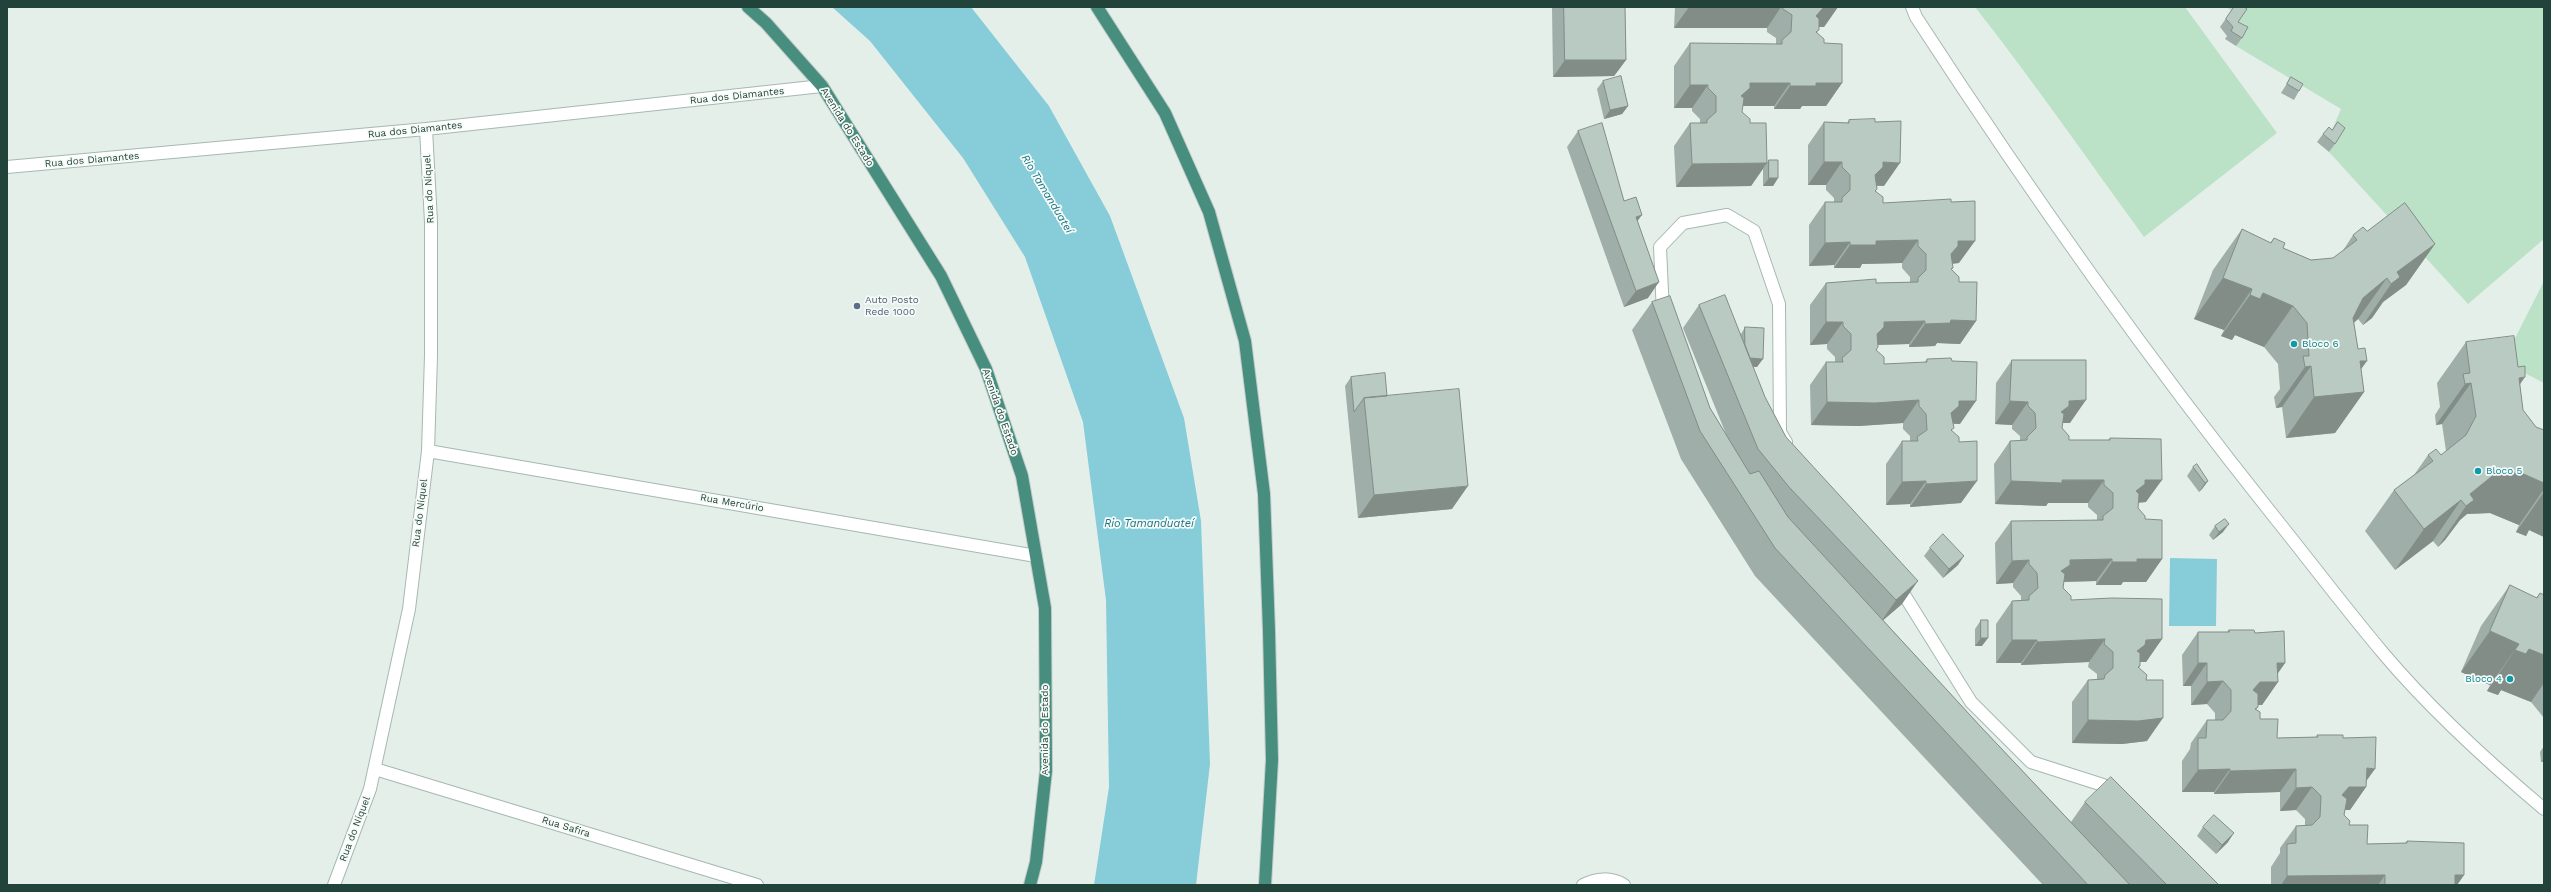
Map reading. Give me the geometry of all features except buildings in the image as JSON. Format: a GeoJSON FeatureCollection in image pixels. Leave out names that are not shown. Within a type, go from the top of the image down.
{"type":"FeatureCollection","features":[{"type":"Feature","properties":{"kind":"highway","name":"Avenida do Estado"},"geometry":{"type":"LineString","coordinates":[[748,7],[766,24],[822,86],[941,276],[986,369],[1022,476],[1045,608],[1046,771],[1036,862],[1030,885]]}},
{"type":"Feature","properties":{"kind":"highway"},"geometry":{"type":"LineString","coordinates":[[1097,7],[1165,113],[1181,148],[1209,212],[1245,341],[1264,494],[1269,616],[1272,760],[1265,885]]}},
{"type":"Feature","properties":{"kind":"street"},"geometry":{"type":"LineString","coordinates":[[1912,7],[1916,17],[1987,127],[2204,430],[2384,654],[2428,702],[2499,771],[2544,809]]}},
{"type":"Feature","properties":{"kind":"street","name":"Rua dos Diamantes"},"geometry":{"type":"LineString","coordinates":[[7,167],[426,130],[822,86]]}},
{"type":"Feature","properties":{"kind":"street","name":"Rua do Níquel"},"geometry":{"type":"LineString","coordinates":[[334,885],[375,769],[409,609],[428,451],[431,356],[431,222],[426,130]]}},
{"type":"Feature","properties":{"kind":"street"},"geometry":{"type":"LineString","coordinates":[[1664,323],[1660,248],[1683,223],[1727,215],[1754,231],[1779,304],[1780,432],[1792,452]]}},
{"type":"Feature","properties":{"kind":"street","name":"Rua Mercúrio"},"geometry":{"type":"LineString","coordinates":[[428,451],[1036,556]]}},
{"type":"Feature","properties":{"kind":"street"},"geometry":{"type":"LineString","coordinates":[[1888,574],[1904,591],[1971,702],[2031,762],[2103,785],[2119,802]]}},
{"type":"Feature","properties":{"kind":"street","name":"Rua Safira"},"geometry":{"type":"LineString","coordinates":[[375,769],[757,885]]}},
{"type":"Feature","properties":{"kind":"street"},"geometry":{"type":"LineString","coordinates":[[1583,885],[1594,879],[1617,881],[1624,885]]}},
{"type":"Feature","properties":{"kind":"green space"},"geometry":{"type":"Polygon","coordinates":[[[1975,7],[2185,7],[2277,133],[2144,237],[2040,92],[1975,7]]]}},
{"type":"Feature","properties":{"kind":"green space"},"geometry":{"type":"Polygon","coordinates":[[[2226,7],[2544,7],[2544,239],[2468,304],[2329,152],[2339,136],[2332,130],[2341,109],[2236,46],[2242,35],[2232,30],[2241,17],[2226,7]]]}},
{"type":"Feature","properties":{"kind":"green space"},"geometry":{"type":"Polygon","coordinates":[[[2544,281],[2544,383],[2503,362],[2544,281]]]}},
{"type":"Feature","properties":{"kind":"water","name":"Rio Tamanduateí"},"geometry":{"type":"Polygon","coordinates":[[[832,7],[971,7],[1049,106],[1110,216],[1184,418],[1201,521],[1210,764],[1196,885],[1094,885],[1109,787],[1106,600],[1083,422],[1025,257],[963,158],[870,41],[832,7]]]}},
{"type":"Feature","properties":{"kind":"water"},"geometry":{"type":"Polygon","coordinates":[[[2170,558],[2217,559],[2216,626],[2169,626],[2170,558]]]}},
{"type":"Feature","properties":{"kind":"place","name":"Auto Posto Rede 1000"},"geometry":{"type":"Point","coordinates":[857,306]}},
{"type":"Feature","properties":{"kind":"place","name":"Bloco 6"},"geometry":{"type":"Point","coordinates":[2294,344]}},
{"type":"Feature","properties":{"kind":"place","name":"Bloco 5"},"geometry":{"type":"Point","coordinates":[2478,471]}},
{"type":"Feature","properties":{"kind":"place","name":"Bloco 4"},"geometry":{"type":"Point","coordinates":[2510,679]}}]}
